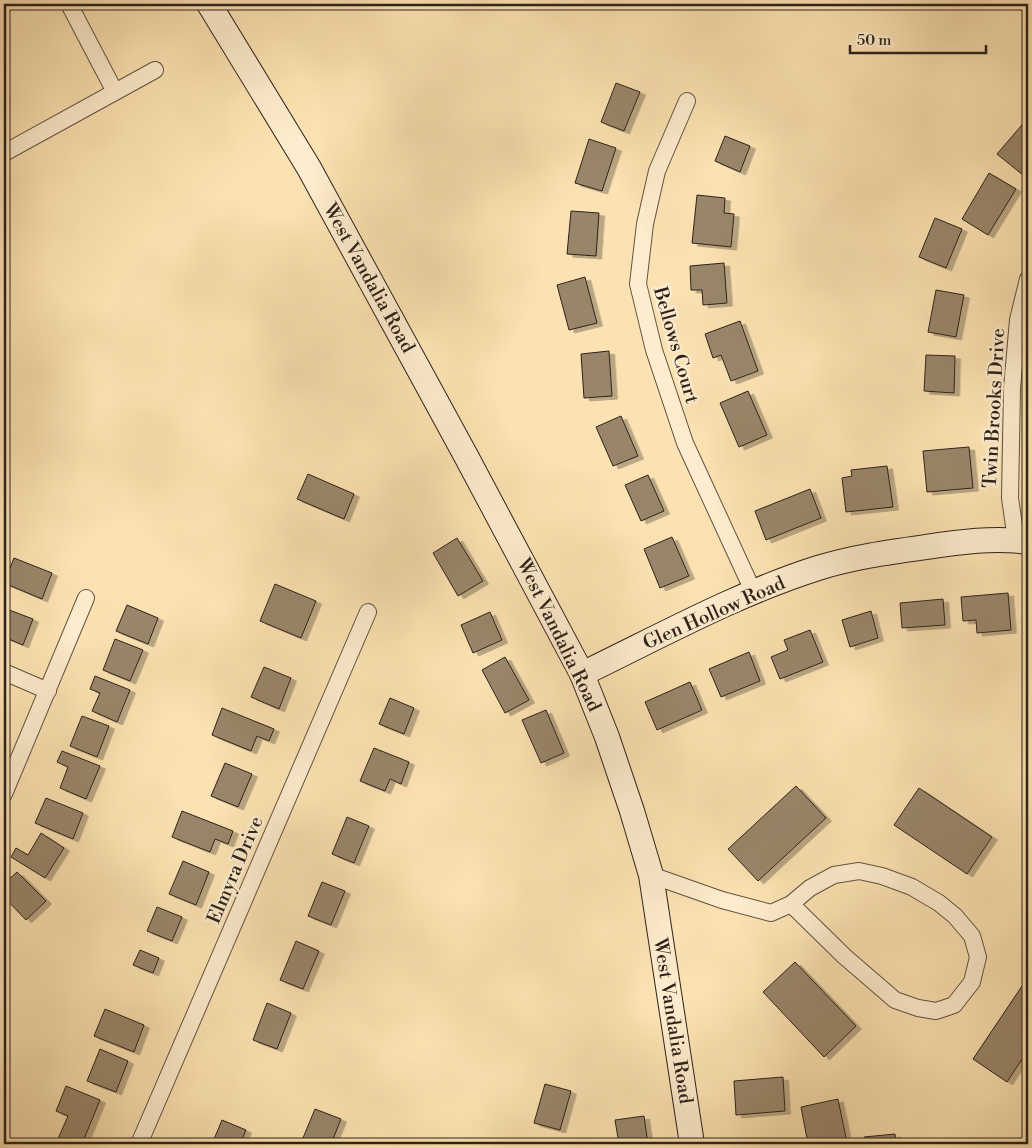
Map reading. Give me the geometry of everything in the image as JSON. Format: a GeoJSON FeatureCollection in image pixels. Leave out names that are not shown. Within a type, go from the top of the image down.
{"type":"FeatureCollection","features":[{"type":"Feature","properties":{"kind":"main road","name":"West Vandalia Road"},"geometry":{"type":"LineString","coordinates":[[209,4],[309,168],[582,674],[616,765],[651,875],[692,1144]]}},
{"type":"Feature","properties":{"kind":"main road","name":"Glen Hollow Road"},"geometry":{"type":"LineString","coordinates":[[582,674],[753,591],[819,568],[887,552],[952,543],[1022,541]]}},
{"type":"Feature","properties":{"kind":"street"},"geometry":{"type":"LineString","coordinates":[[69,4],[115,92]]}},
{"type":"Feature","properties":{"kind":"street"},"geometry":{"type":"LineString","coordinates":[[4,153],[155,70]]}},
{"type":"Feature","properties":{"kind":"street","name":"Bellows Court"},"geometry":{"type":"LineString","coordinates":[[687,101],[657,171],[645,224],[638,284],[654,350],[685,444],[753,591]]}},
{"type":"Feature","properties":{"kind":"street","name":"Twin Brooks Drive"},"geometry":{"type":"LineString","coordinates":[[1022,541],[1010,498],[1012,388],[1018,320],[1028,279]]}},
{"type":"Feature","properties":{"kind":"street"},"geometry":{"type":"LineString","coordinates":[[4,794],[86,598]]}},
{"type":"Feature","properties":{"kind":"street","name":"Elmyra Drive"},"geometry":{"type":"LineString","coordinates":[[139,1144],[368,612]]}},
{"type":"Feature","properties":{"kind":"street"},"geometry":{"type":"LineString","coordinates":[[4,672],[48,691]]}},
{"type":"Feature","properties":{"kind":"street"},"geometry":{"type":"LineString","coordinates":[[651,875],[722,900],[771,913],[791,904],[810,888],[834,875],[859,870],[882,876],[912,887],[939,903],[955,916],[972,936],[978,957],[972,982],[954,1005],[936,1011],[918,1008],[895,1000],[844,956],[791,904]]}},
{"type":"Feature","properties":{"kind":"building"},"geometry":{"type":"Polygon","coordinates":[[[616,83],[640,92],[624,131],[601,122],[616,83]]]}},
{"type":"Feature","properties":{"kind":"building"},"geometry":{"type":"Polygon","coordinates":[[[1027,119],[1028,168],[1023,175],[997,154],[1027,119]]]}},
{"type":"Feature","properties":{"kind":"building"},"geometry":{"type":"Polygon","coordinates":[[[725,136],[750,146],[740,172],[715,161],[725,136]]]}},
{"type":"Feature","properties":{"kind":"building"},"geometry":{"type":"Polygon","coordinates":[[[589,139],[616,148],[602,191],[575,183],[589,139]]]}},
{"type":"Feature","properties":{"kind":"building"},"geometry":{"type":"Polygon","coordinates":[[[989,173],[1016,189],[988,235],[962,219],[989,173]]]}},
{"type":"Feature","properties":{"kind":"building"},"geometry":{"type":"Polygon","coordinates":[[[697,195],[725,198],[724,213],[734,214],[731,247],[692,243],[697,195]]]}},
{"type":"Feature","properties":{"kind":"building"},"geometry":{"type":"Polygon","coordinates":[[[571,211],[599,213],[596,256],[567,254],[571,211]]]}},
{"type":"Feature","properties":{"kind":"building"},"geometry":{"type":"Polygon","coordinates":[[[935,218],[962,229],[946,268],[919,257],[935,218]]]}},
{"type":"Feature","properties":{"kind":"building"},"geometry":{"type":"Polygon","coordinates":[[[724,263],[727,303],[703,305],[702,290],[691,290],[690,266],[724,263]]]}},
{"type":"Feature","properties":{"kind":"building"},"geometry":{"type":"Polygon","coordinates":[[[585,277],[597,323],[569,330],[557,285],[585,277]]]}},
{"type":"Feature","properties":{"kind":"building"},"geometry":{"type":"Polygon","coordinates":[[[936,290],[964,295],[956,337],[928,332],[936,290]]]}},
{"type":"Feature","properties":{"kind":"building"},"geometry":{"type":"Polygon","coordinates":[[[740,321],[758,371],[731,381],[721,355],[713,358],[705,334],[740,321]]]}},
{"type":"Feature","properties":{"kind":"building"},"geometry":{"type":"Polygon","coordinates":[[[609,351],[612,396],[584,398],[581,354],[609,351]]]}},
{"type":"Feature","properties":{"kind":"building"},"geometry":{"type":"Polygon","coordinates":[[[926,355],[955,356],[954,393],[924,391],[926,355]]]}},
{"type":"Feature","properties":{"kind":"building"},"geometry":{"type":"Polygon","coordinates":[[[748,391],[767,435],[739,447],[720,403],[748,391]]]}},
{"type":"Feature","properties":{"kind":"building"},"geometry":{"type":"Polygon","coordinates":[[[621,416],[638,456],[613,466],[596,427],[621,416]]]}},
{"type":"Feature","properties":{"kind":"building"},"geometry":{"type":"Polygon","coordinates":[[[969,447],[973,488],[927,492],[923,451],[969,447]]]}},
{"type":"Feature","properties":{"kind":"building"},"geometry":{"type":"Polygon","coordinates":[[[887,466],[893,507],[846,512],[842,478],[852,476],[851,470],[887,466]]]}},
{"type":"Feature","properties":{"kind":"building"},"geometry":{"type":"Polygon","coordinates":[[[308,474],[354,494],[344,519],[297,499],[308,474]]]}},
{"type":"Feature","properties":{"kind":"building"},"geometry":{"type":"Polygon","coordinates":[[[648,475],[664,511],[641,521],[625,485],[648,475]]]}},
{"type":"Feature","properties":{"kind":"building"},"geometry":{"type":"Polygon","coordinates":[[[810,489],[821,518],[766,540],[755,511],[810,489]]]}},
{"type":"Feature","properties":{"kind":"building"},"geometry":{"type":"Polygon","coordinates":[[[672,537],[689,576],[660,588],[644,549],[672,537]]]}},
{"type":"Feature","properties":{"kind":"building"},"geometry":{"type":"Polygon","coordinates":[[[457,538],[483,581],[458,596],[433,553],[457,538]]]}},
{"type":"Feature","properties":{"kind":"building"},"geometry":{"type":"Polygon","coordinates":[[[14,558],[52,573],[42,599],[4,583],[14,558]]]}},
{"type":"Feature","properties":{"kind":"building"},"geometry":{"type":"Polygon","coordinates":[[[275,584],[316,601],[301,638],[260,621],[275,584]]]}},
{"type":"Feature","properties":{"kind":"building"},"geometry":{"type":"Polygon","coordinates":[[[1008,593],[1011,630],[977,633],[976,620],[963,621],[961,597],[1008,593]]]}},
{"type":"Feature","properties":{"kind":"building"},"geometry":{"type":"Polygon","coordinates":[[[943,599],[945,625],[902,628],[900,603],[943,599]]]}},
{"type":"Feature","properties":{"kind":"building"},"geometry":{"type":"Polygon","coordinates":[[[127,605],[158,618],[148,644],[116,631],[127,605]]]}},
{"type":"Feature","properties":{"kind":"building"},"geometry":{"type":"Polygon","coordinates":[[[4,608],[33,619],[23,645],[4,637],[4,608]]]}},
{"type":"Feature","properties":{"kind":"building"},"geometry":{"type":"Polygon","coordinates":[[[871,611],[878,638],[850,647],[842,620],[871,611]]]}},
{"type":"Feature","properties":{"kind":"building"},"geometry":{"type":"Polygon","coordinates":[[[490,612],[502,640],[473,653],[461,625],[490,612]]]}},
{"type":"Feature","properties":{"kind":"building"},"geometry":{"type":"Polygon","coordinates":[[[810,630],[823,662],[780,679],[771,657],[788,650],[784,640],[810,630]]]}},
{"type":"Feature","properties":{"kind":"building"},"geometry":{"type":"Polygon","coordinates":[[[115,639],[143,650],[130,681],[103,670],[115,639]]]}},
{"type":"Feature","properties":{"kind":"building"},"geometry":{"type":"Polygon","coordinates":[[[749,652],[760,681],[721,697],[709,669],[749,652]]]}},
{"type":"Feature","properties":{"kind":"building"},"geometry":{"type":"Polygon","coordinates":[[[505,657],[529,700],[505,713],[482,670],[505,657]]]}},
{"type":"Feature","properties":{"kind":"building"},"geometry":{"type":"Polygon","coordinates":[[[264,667],[291,678],[279,709],[251,697],[264,667]]]}},
{"type":"Feature","properties":{"kind":"building"},"geometry":{"type":"Polygon","coordinates":[[[95,676],[130,690],[117,722],[92,711],[100,693],[90,689],[95,676]]]}},
{"type":"Feature","properties":{"kind":"building"},"geometry":{"type":"Polygon","coordinates":[[[690,682],[702,710],[657,730],[645,702],[690,682]]]}},
{"type":"Feature","properties":{"kind":"building"},"geometry":{"type":"Polygon","coordinates":[[[390,698],[414,708],[404,734],[379,724],[390,698]]]}},
{"type":"Feature","properties":{"kind":"building"},"geometry":{"type":"Polygon","coordinates":[[[222,708],[274,729],[269,741],[257,736],[251,751],[212,735],[222,708]]]}},
{"type":"Feature","properties":{"kind":"building"},"geometry":{"type":"Polygon","coordinates":[[[546,710],[564,753],[541,763],[522,720],[546,710]]]}},
{"type":"Feature","properties":{"kind":"building"},"geometry":{"type":"Polygon","coordinates":[[[82,716],[109,726],[97,757],[70,746],[82,716]]]}},
{"type":"Feature","properties":{"kind":"building"},"geometry":{"type":"Polygon","coordinates":[[[374,748],[409,762],[401,784],[390,779],[385,791],[360,781],[374,748]]]}},
{"type":"Feature","properties":{"kind":"building"},"geometry":{"type":"Polygon","coordinates":[[[62,751],[100,766],[86,799],[60,788],[68,767],[57,762],[62,751]]]}},
{"type":"Feature","properties":{"kind":"building"},"geometry":{"type":"Polygon","coordinates":[[[225,763],[252,774],[238,807],[211,796],[225,763]]]}},
{"type":"Feature","properties":{"kind":"building"},"geometry":{"type":"Polygon","coordinates":[[[796,786],[826,818],[758,881],[728,849],[796,786]]]}},
{"type":"Feature","properties":{"kind":"building"},"geometry":{"type":"Polygon","coordinates":[[[919,788],[992,837],[967,874],[894,825],[919,788]]]}},
{"type":"Feature","properties":{"kind":"building"},"geometry":{"type":"Polygon","coordinates":[[[46,798],[83,813],[73,839],[35,823],[46,798]]]}},
{"type":"Feature","properties":{"kind":"building"},"geometry":{"type":"Polygon","coordinates":[[[182,811],[233,831],[228,844],[215,839],[210,852],[172,837],[182,811]]]}},
{"type":"Feature","properties":{"kind":"building"},"geometry":{"type":"Polygon","coordinates":[[[347,817],[369,826],[354,863],[332,854],[347,817]]]}},
{"type":"Feature","properties":{"kind":"building"},"geometry":{"type":"Polygon","coordinates":[[[41,833],[64,848],[45,878],[11,857],[16,848],[28,855],[41,833]]]}},
{"type":"Feature","properties":{"kind":"building"},"geometry":{"type":"Polygon","coordinates":[[[183,861],[209,872],[196,905],[169,894],[183,861]]]}},
{"type":"Feature","properties":{"kind":"building"},"geometry":{"type":"Polygon","coordinates":[[[17,872],[46,901],[26,920],[4,897],[4,881],[5,883],[17,872]]]}},
{"type":"Feature","properties":{"kind":"building"},"geometry":{"type":"Polygon","coordinates":[[[322,882],[345,891],[331,925],[308,916],[322,882]]]}},
{"type":"Feature","properties":{"kind":"building"},"geometry":{"type":"Polygon","coordinates":[[[157,907],[182,917],[172,941],[147,931],[157,907]]]}},
{"type":"Feature","properties":{"kind":"building"},"geometry":{"type":"Polygon","coordinates":[[[296,941],[319,951],[303,989],[280,980],[296,941]]]}},
{"type":"Feature","properties":{"kind":"building"},"geometry":{"type":"Polygon","coordinates":[[[140,950],[159,958],[153,973],[133,965],[140,950]]]}},
{"type":"Feature","properties":{"kind":"building"},"geometry":{"type":"Polygon","coordinates":[[[795,962],[856,1026],[824,1057],[763,992],[795,962]]]}},
{"type":"Feature","properties":{"kind":"building"},"geometry":{"type":"Polygon","coordinates":[[[1022,986],[1028,990],[1028,1050],[1007,1082],[973,1059],[1022,986]]]}},
{"type":"Feature","properties":{"kind":"building"},"geometry":{"type":"Polygon","coordinates":[[[267,1003],[291,1013],[277,1049],[253,1040],[267,1003]]]}},
{"type":"Feature","properties":{"kind":"building"},"geometry":{"type":"Polygon","coordinates":[[[105,1009],[144,1025],[134,1052],[94,1036],[105,1009]]]}},
{"type":"Feature","properties":{"kind":"building"},"geometry":{"type":"Polygon","coordinates":[[[100,1049],[128,1061],[116,1092],[87,1081],[100,1049]]]}},
{"type":"Feature","properties":{"kind":"building"},"geometry":{"type":"Polygon","coordinates":[[[783,1077],[785,1111],[736,1115],[734,1081],[783,1077]]]}},
{"type":"Feature","properties":{"kind":"building"},"geometry":{"type":"Polygon","coordinates":[[[545,1084],[571,1091],[560,1130],[534,1123],[545,1084]]]}},
{"type":"Feature","properties":{"kind":"building"},"geometry":{"type":"Polygon","coordinates":[[[66,1086],[100,1100],[82,1144],[65,1144],[57,1141],[68,1116],[56,1111],[66,1086]]]}},
{"type":"Feature","properties":{"kind":"building"},"geometry":{"type":"Polygon","coordinates":[[[838,1099],[846,1138],[808,1144],[801,1107],[838,1099]]]}},
{"type":"Feature","properties":{"kind":"building"},"geometry":{"type":"Polygon","coordinates":[[[315,1109],[341,1119],[331,1144],[317,1144],[303,1138],[315,1109]]]}},
{"type":"Feature","properties":{"kind":"building"},"geometry":{"type":"Polygon","coordinates":[[[644,1116],[648,1144],[619,1144],[615,1120],[644,1116]]]}},
{"type":"Feature","properties":{"kind":"building"},"geometry":{"type":"Polygon","coordinates":[[[222,1120],[246,1130],[240,1144],[212,1144],[222,1120]]]}},
{"type":"Feature","properties":{"kind":"building"},"geometry":{"type":"Polygon","coordinates":[[[895,1134],[896,1144],[865,1144],[864,1137],[895,1134]]]}}]}
